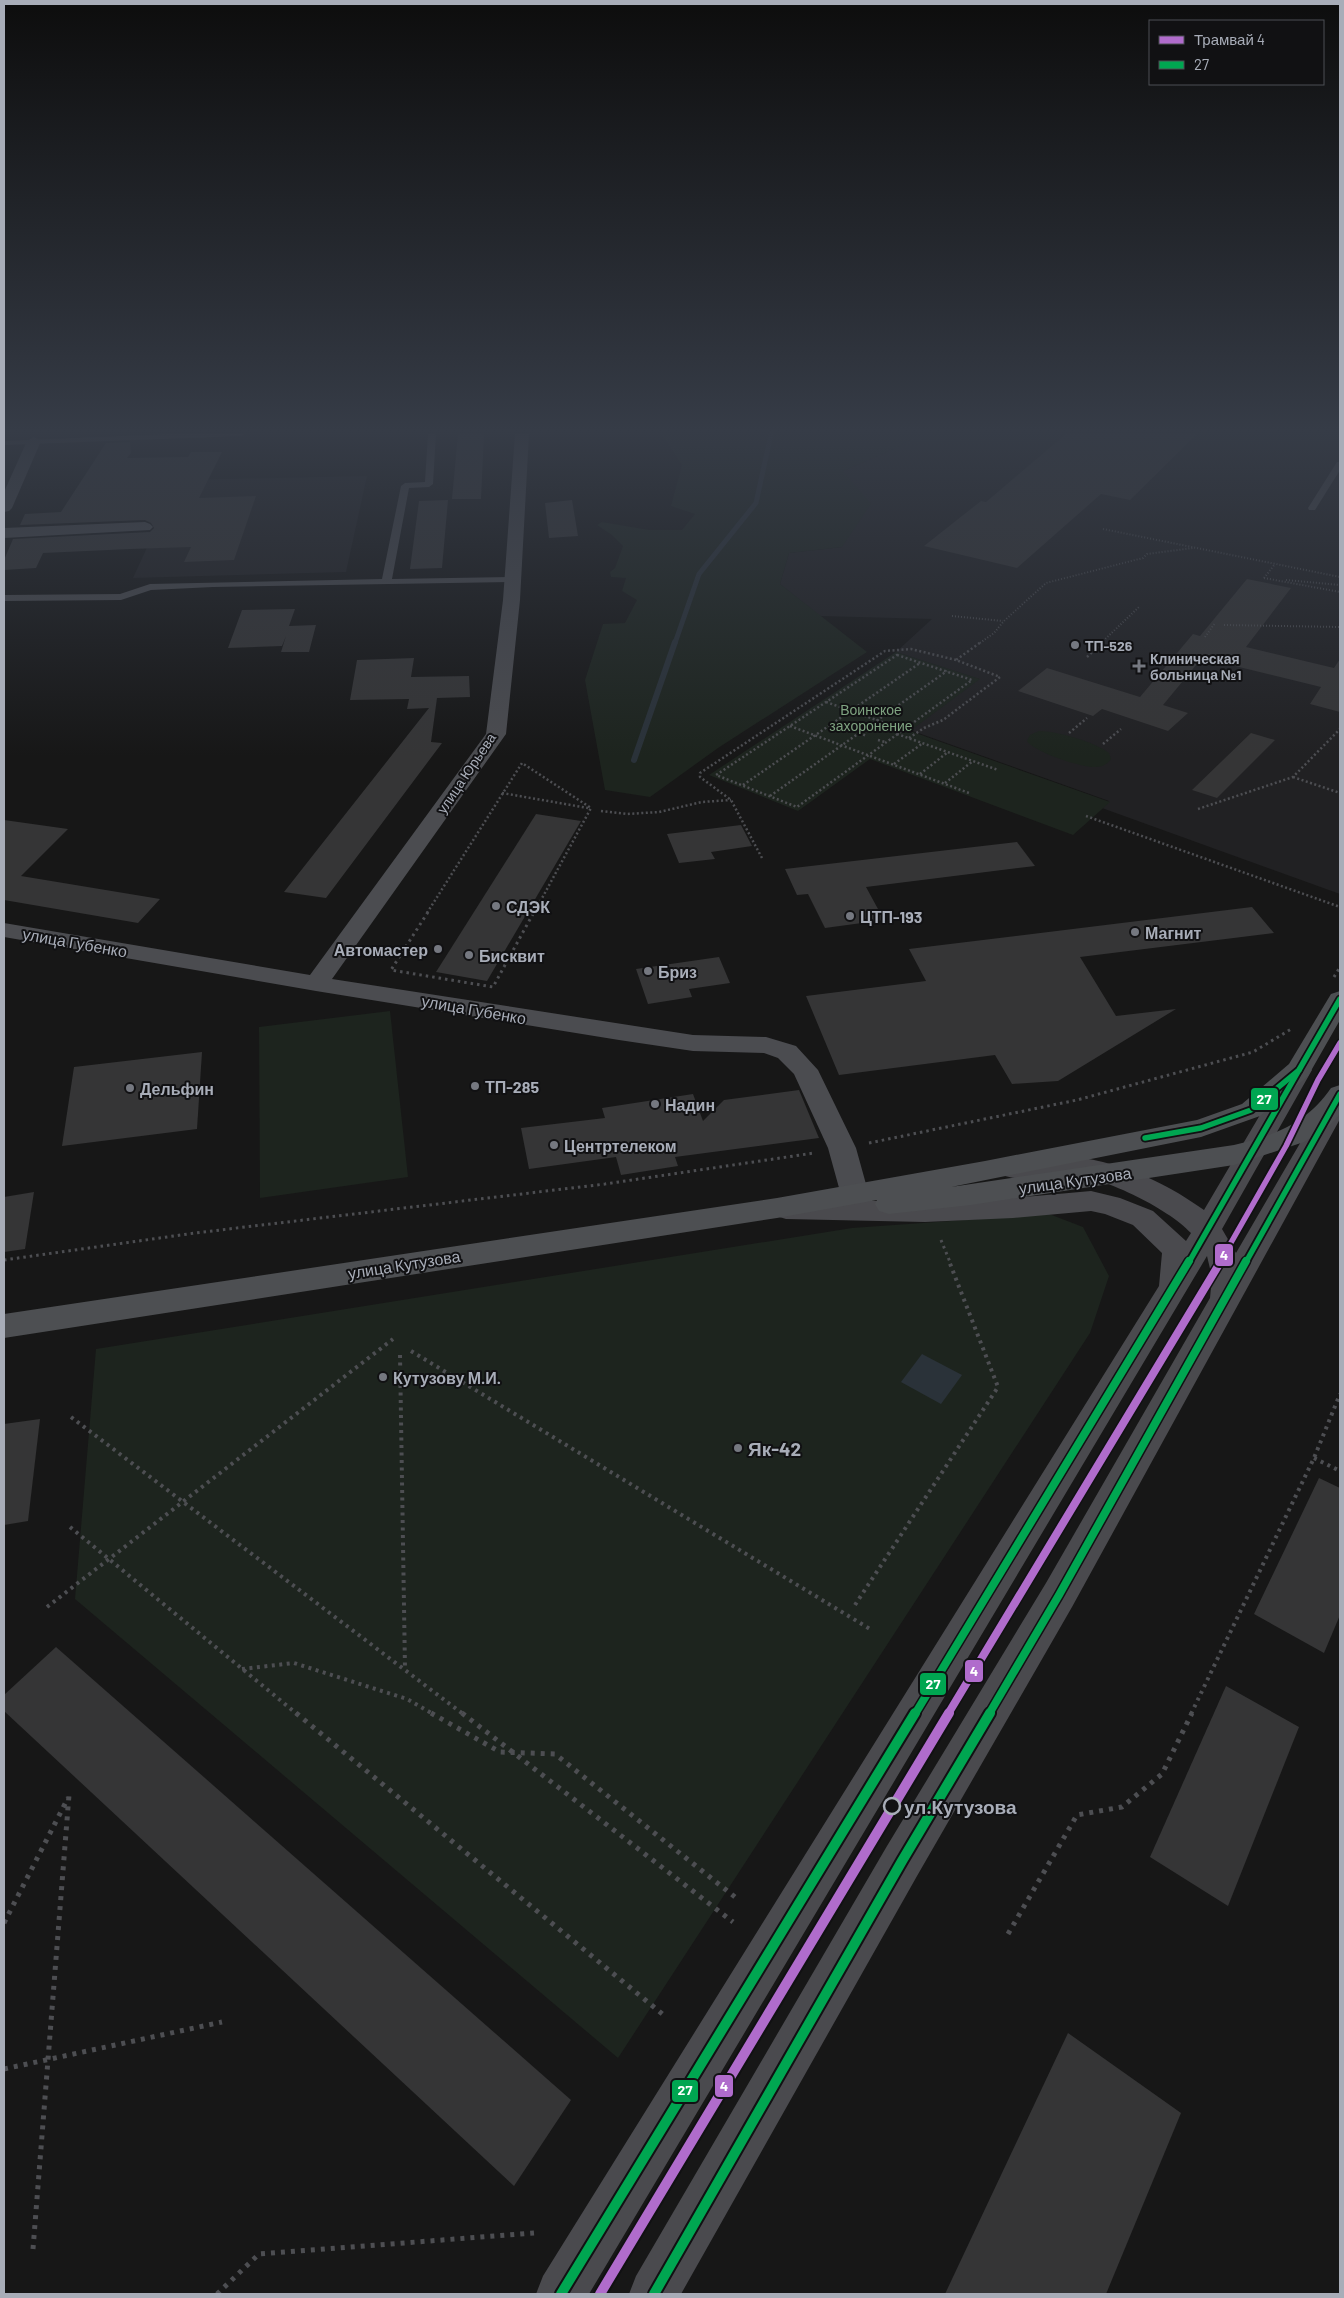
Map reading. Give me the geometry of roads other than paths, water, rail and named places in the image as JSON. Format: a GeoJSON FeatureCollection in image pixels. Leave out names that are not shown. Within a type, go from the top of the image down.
{"type":"FeatureCollection","features":[{"type":"Feature","properties":{"kind":"main road"},"geometry":{"type":"LineString","coordinates":[[561,2294],[1171,1293],[1299,1070],[1335,991]]}},
{"type":"Feature","properties":{"kind":"main road","name":"улица Кутузова"},"geometry":{"type":"LineString","coordinates":[[4,1326],[791,1206],[985,1171],[1202,1128],[1251,1110],[1299,1070]]}},
{"type":"Feature","properties":{"kind":"main road"},"geometry":{"type":"LineString","coordinates":[[654,2294],[902,1861],[1064,1587],[1337,1101]]}},
{"type":"Feature","properties":{"kind":"main road","name":"улица Кутузова"},"geometry":{"type":"LineString","coordinates":[[791,1206],[896,1204],[1107,1175],[1225,1156],[1275,1144],[1305,1131],[1337,1101]]}},
{"type":"Feature","properties":{"kind":"main road"},"geometry":{"type":"LineString","coordinates":[[985,1171],[1076,1165],[1146,1187],[1192,1215],[1219,1246],[1229,1284],[1224,1303]]}},
{"type":"Feature","properties":{"kind":"main road"},"geometry":{"type":"LineString","coordinates":[[791,1206],[925,1212],[1091,1201],[1110,1205],[1143,1218],[1163,1235],[1177,1251],[1176,1270],[1171,1293]]}},
{"type":"Feature","properties":{"kind":"street","name":"улица Юрьева"},"geometry":{"type":"LineString","coordinates":[[316,984],[496,734],[497,711],[504,672],[515,541]]}},
{"type":"Feature","properties":{"kind":"street","name":"улица Губенко"},"geometry":{"type":"LineString","coordinates":[[4,930],[316,984],[693,1043],[766,1045],[787,1052],[805,1070],[842,1148],[855,1195]]}},
{"type":"Feature","properties":{"kind":"lane"},"geometry":{"type":"LineString","coordinates":[[386,582],[394,541]]}},
{"type":"Feature","properties":{"kind":"lane"},"geometry":{"type":"LineString","coordinates":[[4,598],[121,597],[150,587],[213,584],[513,580]]}},
{"type":"Feature","properties":{"kind":"waterway"},"geometry":{"type":"LineString","coordinates":[[675,643],[699,574],[725,541]]}},
{"type":"Feature","properties":{"kind":"waterway"},"geometry":{"type":"LineString","coordinates":[[634,760],[675,642]]}},
{"type":"Feature","properties":{"kind":"tram line","name":"4"},"geometry":{"type":"LineString","coordinates":[[600,2294],[805,1950],[1202,1294],[1286,1146],[1318,1080],[1340,1043]]}},
{"type":"Feature","properties":{"kind":"place","name":"ТП-526"},"geometry":{"type":"Point","coordinates":[1075,645]}},
{"type":"Feature","properties":{"kind":"place","name":"Клиническая больница №1"},"geometry":{"type":"Point","coordinates":[1139,666]}},
{"type":"Feature","properties":{"kind":"place","name":"СДЭК"},"geometry":{"type":"Point","coordinates":[496,906]}},
{"type":"Feature","properties":{"kind":"place","name":"ЦТП-193"},"geometry":{"type":"Point","coordinates":[850,916]}},
{"type":"Feature","properties":{"kind":"place","name":"Магнит"},"geometry":{"type":"Point","coordinates":[1135,932]}},
{"type":"Feature","properties":{"kind":"place","name":"Автомастер"},"geometry":{"type":"Point","coordinates":[438,949]}},
{"type":"Feature","properties":{"kind":"place","name":"Бисквит"},"geometry":{"type":"Point","coordinates":[469,955]}},
{"type":"Feature","properties":{"kind":"place","name":"Бриз"},"geometry":{"type":"Point","coordinates":[648,971]}},
{"type":"Feature","properties":{"kind":"place","name":"ТП-285"},"geometry":{"type":"Point","coordinates":[475,1086]}},
{"type":"Feature","properties":{"kind":"place","name":"Дельфин"},"geometry":{"type":"Point","coordinates":[130,1088]}},
{"type":"Feature","properties":{"kind":"place","name":"Надин"},"geometry":{"type":"Point","coordinates":[655,1104]}},
{"type":"Feature","properties":{"kind":"place","name":"Центртелеком"},"geometry":{"type":"Point","coordinates":[554,1145]}},
{"type":"Feature","properties":{"kind":"place","name":"Кутузову М.И."},"geometry":{"type":"Point","coordinates":[383,1377]}},
{"type":"Feature","properties":{"kind":"place","name":"Як-42"},"geometry":{"type":"Point","coordinates":[738,1448]}},
{"type":"Feature","properties":{"kind":"place","name":"ул.Кутузова"},"geometry":{"type":"Point","coordinates":[892,1806]}},
{"type":"Feature","properties":{"kind":"park label","name":"Воинское захоронение"},"geometry":{"type":"Point","coordinates":[871,718]}}]}
